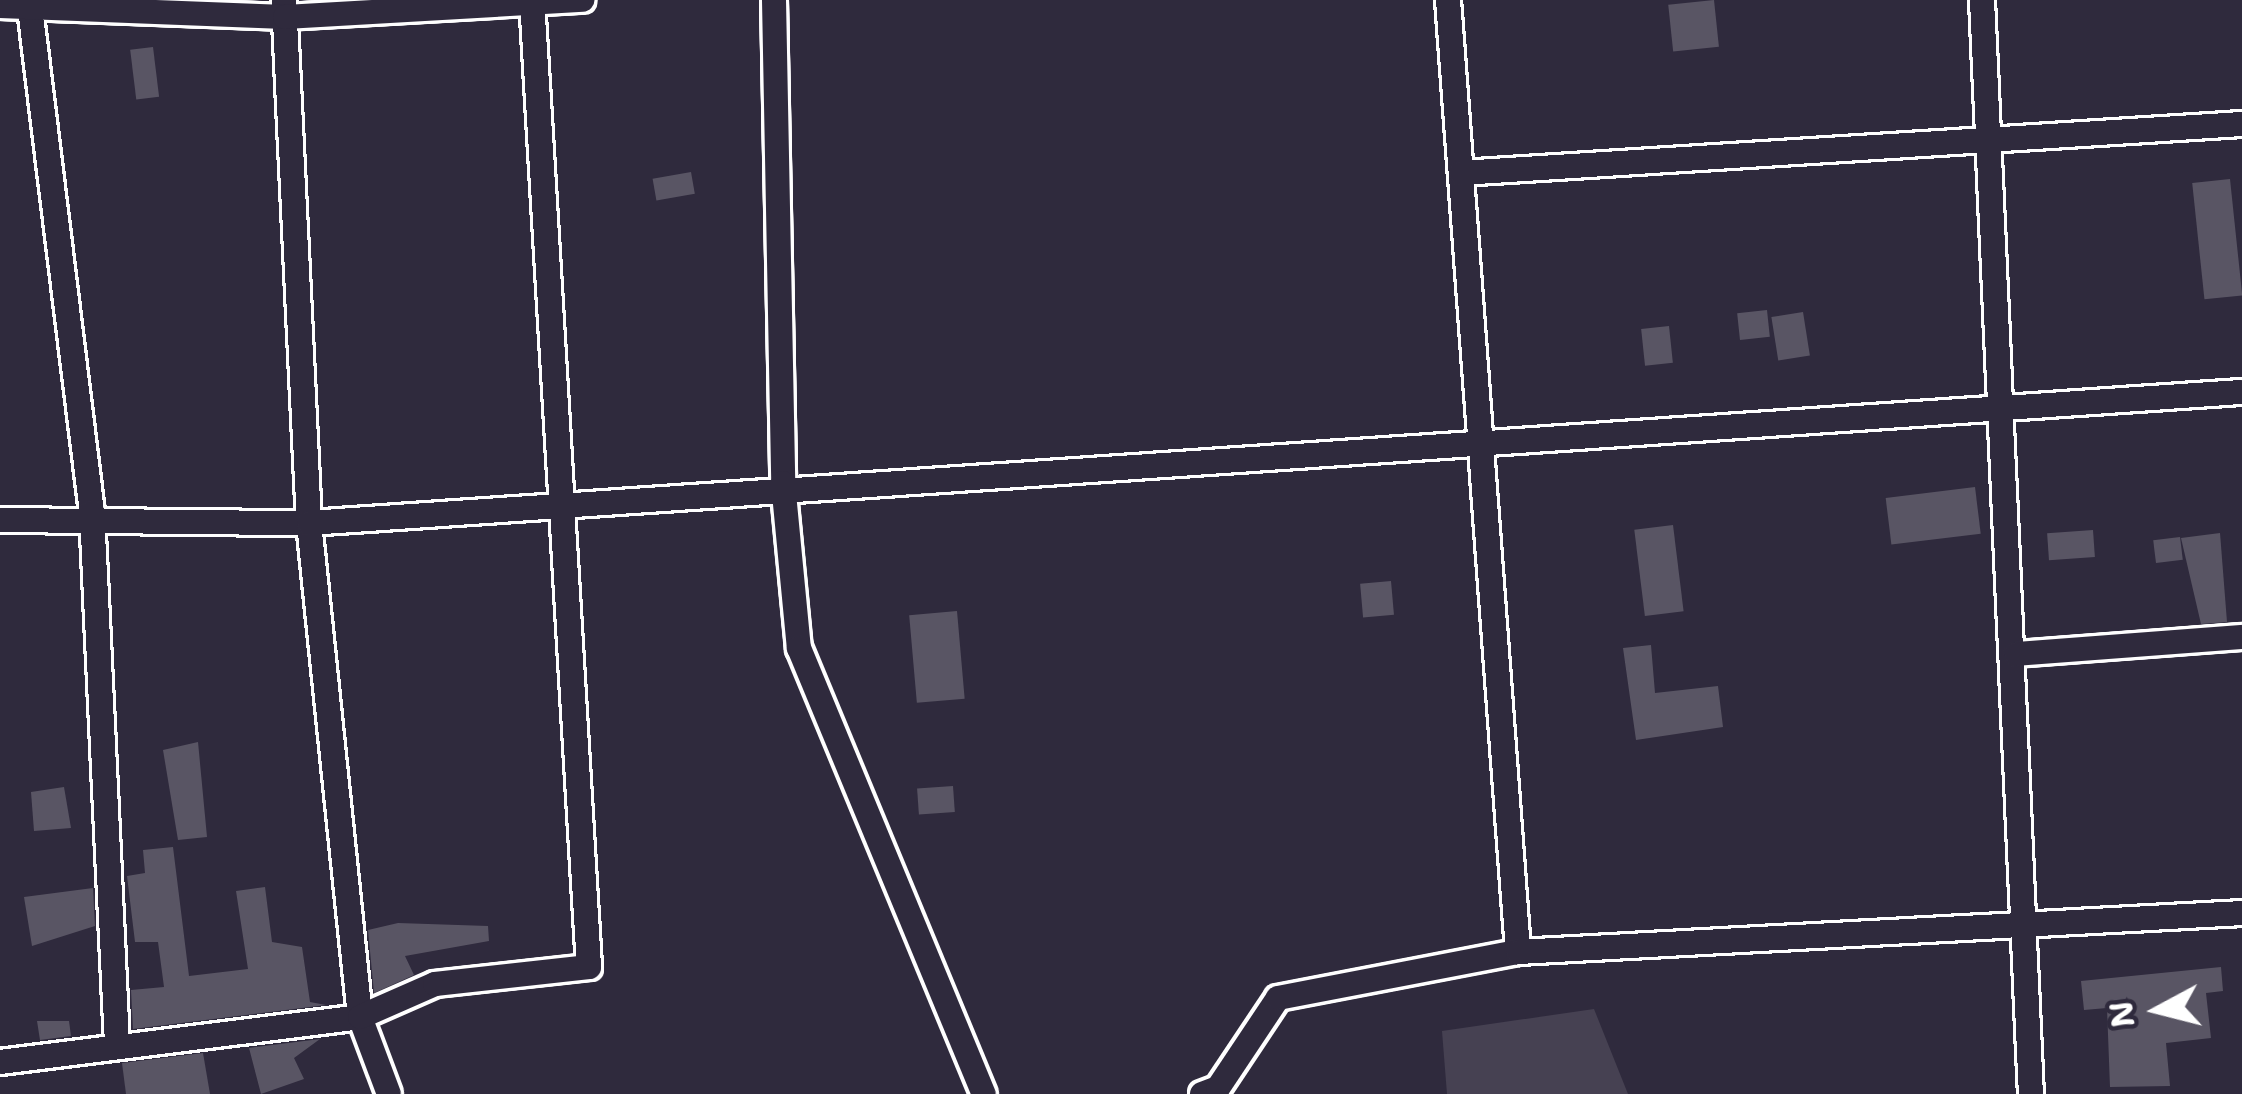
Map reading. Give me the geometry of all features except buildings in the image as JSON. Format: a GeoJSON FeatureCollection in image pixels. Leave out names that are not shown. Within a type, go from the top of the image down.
{"type":"FeatureCollection","features":[{"type":"Feature","properties":{"kind":"street"},"geometry":{"type":"LineString","coordinates":[[0,6],[29,2],[285,8],[583,0]]}},
{"type":"Feature","properties":{"kind":"street"},"geometry":{"type":"LineString","coordinates":[[774,0],[783,483],[800,648],[985,1094]]}},
{"type":"Feature","properties":{"kind":"street"},"geometry":{"type":"LineString","coordinates":[[1448,0],[1518,952]]}},
{"type":"Feature","properties":{"kind":"street"},"geometry":{"type":"LineString","coordinates":[[1982,0],[2016,654],[2031,1094]]}},
{"type":"Feature","properties":{"kind":"street"},"geometry":{"type":"LineString","coordinates":[[29,2],[92,512],[117,1045]]}},
{"type":"Feature","properties":{"kind":"street"},"geometry":{"type":"LineString","coordinates":[[0,1062],[360,1017],[435,984],[589,968],[532,2]]}},
{"type":"Feature","properties":{"kind":"street"},"geometry":{"type":"LineString","coordinates":[[285,8],[309,523],[360,1017],[389,1094]]}},
{"type":"Feature","properties":{"kind":"street"},"geometry":{"type":"LineString","coordinates":[[1461,173],[2242,124]]}},
{"type":"Feature","properties":{"kind":"street"},"geometry":{"type":"LineString","coordinates":[[0,520],[92,512],[309,523],[783,483],[2242,392]]}},
{"type":"Feature","properties":{"kind":"street"},"geometry":{"type":"LineString","coordinates":[[2016,654],[2242,638]]}},
{"type":"Feature","properties":{"kind":"street"},"geometry":{"type":"LineString","coordinates":[[1202,1094],[1218,1088],[1278,998],[1518,952],[2242,913]]}},
{"type":"Feature","properties":{"kind":"shaded area"},"geometry":{"type":"Polygon","coordinates":[[[1594,1009],[1628,1094],[1447,1094],[1442,1031],[1594,1009]]]}}]}
